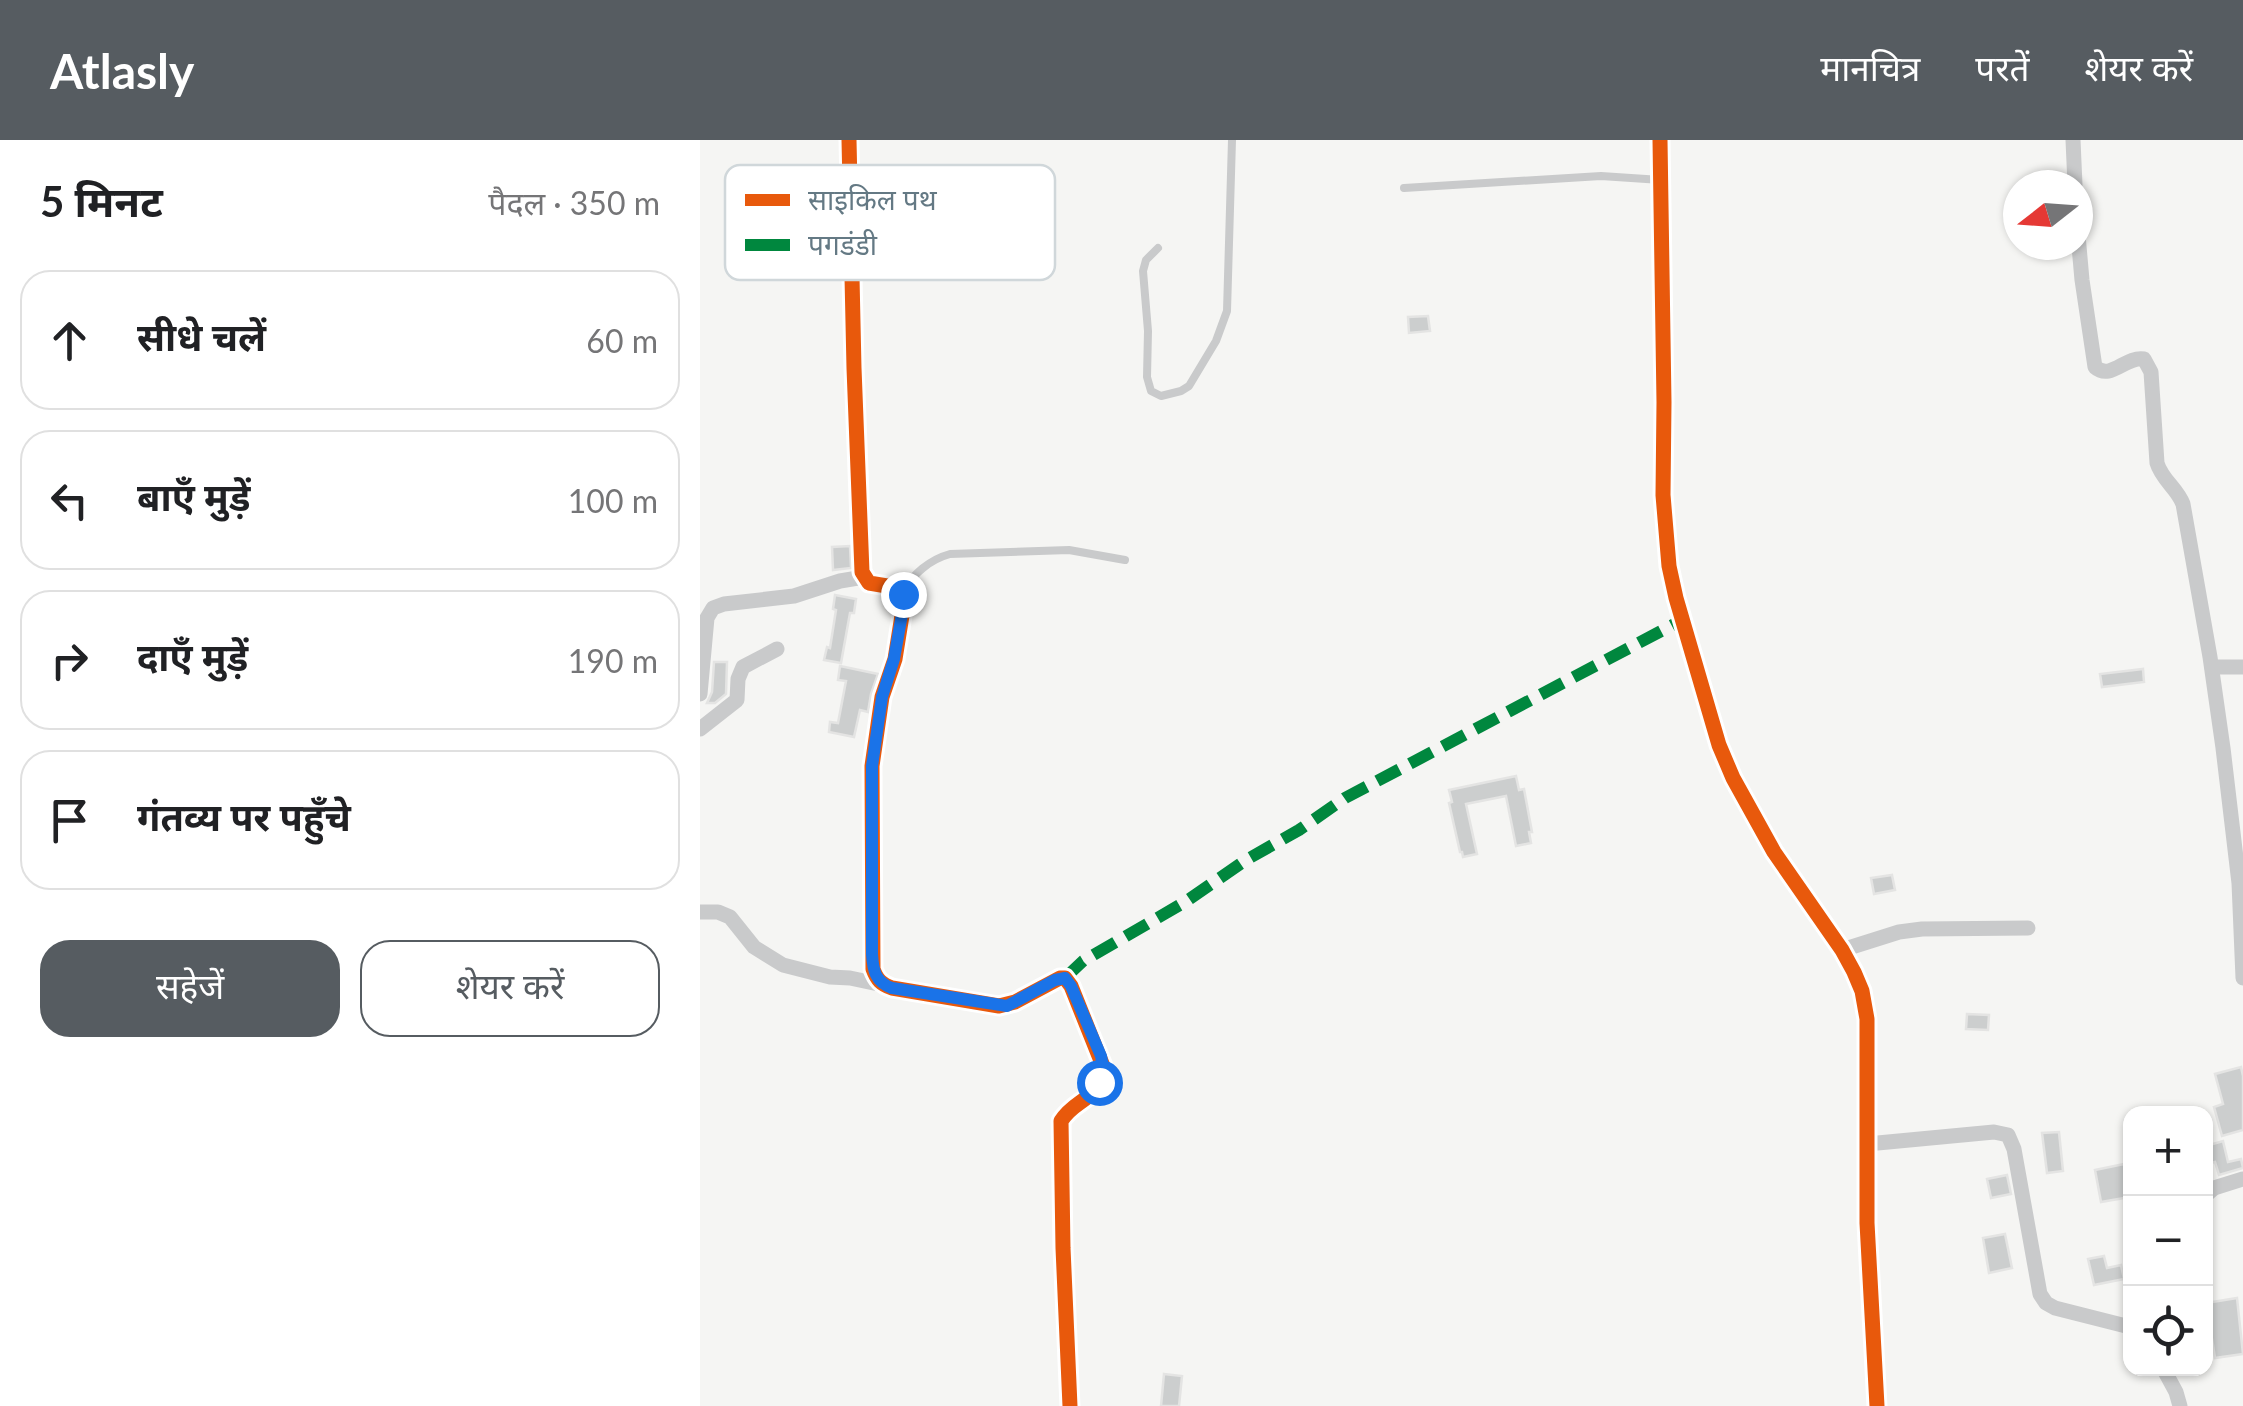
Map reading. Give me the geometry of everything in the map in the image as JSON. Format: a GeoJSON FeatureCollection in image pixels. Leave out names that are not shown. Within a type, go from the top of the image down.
{"type":"FeatureCollection","features":[{"type":"Feature","properties":{"kind":"street"},"geometry":{"type":"LineString","coordinates":[[849,140],[850,165]]}},
{"type":"Feature","properties":{"kind":"street"},"geometry":{"type":"LineString","coordinates":[[1660,140],[1663,495],[1669,566],[1719,745],[1733,778],[1774,852],[1842,950],[1862,992],[1868,1018],[1867,1223],[1878,1406]]}},
{"type":"Feature","properties":{"kind":"street"},"geometry":{"type":"LineString","coordinates":[[2073,140],[2075,170]]}},
{"type":"Feature","properties":{"kind":"street"},"geometry":{"type":"LineString","coordinates":[[2080,260],[2095,367],[2107,372],[2140,357],[2148,363],[2157,463],[2183,504],[2212,668],[2239,883],[2243,978]]}},
{"type":"Feature","properties":{"kind":"street"},"geometry":{"type":"LineString","coordinates":[[852,280],[864,577],[869,584],[901,591],[904,603],[894,659],[882,697],[872,766],[872,954],[876,978],[883,985]]}},
{"type":"Feature","properties":{"kind":"street"},"geometry":{"type":"LineString","coordinates":[[700,694],[707,618],[713,608],[794,596],[864,577]]}},
{"type":"Feature","properties":{"kind":"street"},"geometry":{"type":"LineString","coordinates":[[700,728],[736,700],[743,667],[778,650]]}},
{"type":"Feature","properties":{"kind":"street"},"geometry":{"type":"LineString","coordinates":[[2212,668],[2243,667]]}},
{"type":"Feature","properties":{"kind":"street"},"geometry":{"type":"LineString","coordinates":[[700,912],[718,912],[730,918],[754,946],[783,966],[830,977],[999,1006],[1015,1002],[1060,978],[1071,986],[1103,1066],[1094,1091],[1061,1121],[1070,1406]]}},
{"type":"Feature","properties":{"kind":"street"},"geometry":{"type":"LineString","coordinates":[[1842,950],[1900,932],[2028,928]]}},
{"type":"Feature","properties":{"kind":"street"},"geometry":{"type":"LineString","coordinates":[[1867,1144],[1994,1132],[2008,1135],[2014,1148],[2040,1294],[2054,1308],[2123,1325]]}},
{"type":"Feature","properties":{"kind":"street"},"geometry":{"type":"LineString","coordinates":[[2213,1189],[2243,1178]]}},
{"type":"Feature","properties":{"kind":"street"},"geometry":{"type":"LineString","coordinates":[[2167,1376],[2180,1406]]}},
{"type":"Feature","properties":{"kind":"lane"},"geometry":{"type":"LineString","coordinates":[[1158,248],[1146,260],[1143,271],[1147,376],[1151,391],[1162,396],[1181,392],[1188,386],[1216,341],[1227,311],[1232,140]]}},
{"type":"Feature","properties":{"kind":"lane"},"geometry":{"type":"LineString","coordinates":[[1404,188],[1602,176],[1661,180]]}},
{"type":"Feature","properties":{"kind":"lane"},"geometry":{"type":"LineString","coordinates":[[901,591],[935,558],[950,554],[1069,550],[1125,560]]}},
{"type":"Feature","properties":{"kind":"building"},"geometry":{"type":"Polygon","coordinates":[[[1428,316],[1430,331],[1409,333],[1408,317],[1428,316]]]}},
{"type":"Feature","properties":{"kind":"building"},"geometry":{"type":"Polygon","coordinates":[[[850,546],[851,568],[833,570],[832,547],[850,546]]]}},
{"type":"Feature","properties":{"kind":"building"},"geometry":{"type":"Polygon","coordinates":[[[835,595],[856,599],[841,663],[824,660],[827,647],[830,648],[835,595]]]}},
{"type":"Feature","properties":{"kind":"building"},"geometry":{"type":"Polygon","coordinates":[[[714,662],[727,662],[726,694],[715,703],[707,703],[712,692],[714,662]]]}},
{"type":"Feature","properties":{"kind":"building"},"geometry":{"type":"Polygon","coordinates":[[[840,666],[878,674],[868,712],[860,710],[854,737],[829,732],[830,722],[838,723],[846,681],[838,680],[840,666]]]}},
{"type":"Feature","properties":{"kind":"building"},"geometry":{"type":"Polygon","coordinates":[[[2143,669],[2144,682],[2102,687],[2100,674],[2143,669]]]}},
{"type":"Feature","properties":{"kind":"building"},"geometry":{"type":"Polygon","coordinates":[[[1516,776],[1519,790],[1524,789],[1531,843],[1516,846],[1506,796],[1466,804],[1477,854],[1463,857],[1449,790],[1516,776]]]}},
{"type":"Feature","properties":{"kind":"building"},"geometry":{"type":"Polygon","coordinates":[[[1892,875],[1895,890],[1874,894],[1871,878],[1892,875]]]}},
{"type":"Feature","properties":{"kind":"building"},"geometry":{"type":"Polygon","coordinates":[[[1967,1014],[1989,1015],[1988,1030],[1966,1029],[1967,1014]]]}},
{"type":"Feature","properties":{"kind":"building"},"geometry":{"type":"Polygon","coordinates":[[[2241,1067],[2243,1130],[2222,1136],[2214,1107],[2223,1104],[2215,1074],[2241,1067]]]}},
{"type":"Feature","properties":{"kind":"building"},"geometry":{"type":"Polygon","coordinates":[[[2059,1132],[2063,1171],[2047,1173],[2042,1133],[2059,1132]]]}},
{"type":"Feature","properties":{"kind":"building"},"geometry":{"type":"Polygon","coordinates":[[[2223,1141],[2228,1162],[2241,1159],[2243,1168],[2219,1175],[2213,1162],[2213,1144],[2223,1141]]]}},
{"type":"Feature","properties":{"kind":"building"},"geometry":{"type":"Polygon","coordinates":[[[2123,1164],[2123,1198],[2101,1202],[2095,1170],[2123,1164]]]}},
{"type":"Feature","properties":{"kind":"building"},"geometry":{"type":"Polygon","coordinates":[[[2007,1175],[2011,1194],[1991,1198],[1987,1179],[2007,1175]]]}},
{"type":"Feature","properties":{"kind":"building"},"geometry":{"type":"Polygon","coordinates":[[[2005,1234],[2012,1268],[1989,1273],[1983,1238],[2005,1234]]]}},
{"type":"Feature","properties":{"kind":"building"},"geometry":{"type":"Polygon","coordinates":[[[2104,1256],[2107,1268],[2121,1265],[2123,1279],[2094,1285],[2088,1259],[2104,1256]]]}},
{"type":"Feature","properties":{"kind":"building"},"geometry":{"type":"Polygon","coordinates":[[[2237,1298],[2243,1354],[2215,1358],[2213,1302],[2237,1298]]]}},
{"type":"Feature","properties":{"kind":"building"},"geometry":{"type":"Polygon","coordinates":[[[1164,1374],[1182,1376],[1179,1406],[1161,1406],[1164,1374]]]}},
{"type":"Feature","properties":{"kind":"marked path"},"geometry":{"type":"LineString","coordinates":[[1065,978],[1083,961],[1185,902],[1345,798],[1682,620]]}},
{"type":"Feature","properties":{"kind":"cycle path"},"geometry":{"type":"LineString","coordinates":[[849,140],[850,165]]}},
{"type":"Feature","properties":{"kind":"cycle path"},"geometry":{"type":"LineString","coordinates":[[1660,140],[1663,495],[1669,566],[1719,745],[1733,778],[1774,852],[1842,950],[1862,991],[1867,1019],[1867,1223],[1877,1406]]}},
{"type":"Feature","properties":{"kind":"cycle path"},"geometry":{"type":"LineString","coordinates":[[852,280],[862,572],[869,583],[901,591],[904,603],[895,659],[882,697],[872,766],[873,969],[880,981],[892,988],[999,1006],[1015,1002],[1060,978],[1071,986],[1103,1066],[1096,1087],[1061,1121],[1070,1406]]}},
{"type":"Feature","properties":{"kind":"route"},"geometry":{"type":"LineString","coordinates":[[903,594],[872,766],[872,954],[876,978],[892,988],[1007,1006],[1065,978],[1101,1056],[1099,1082]]}}]}
